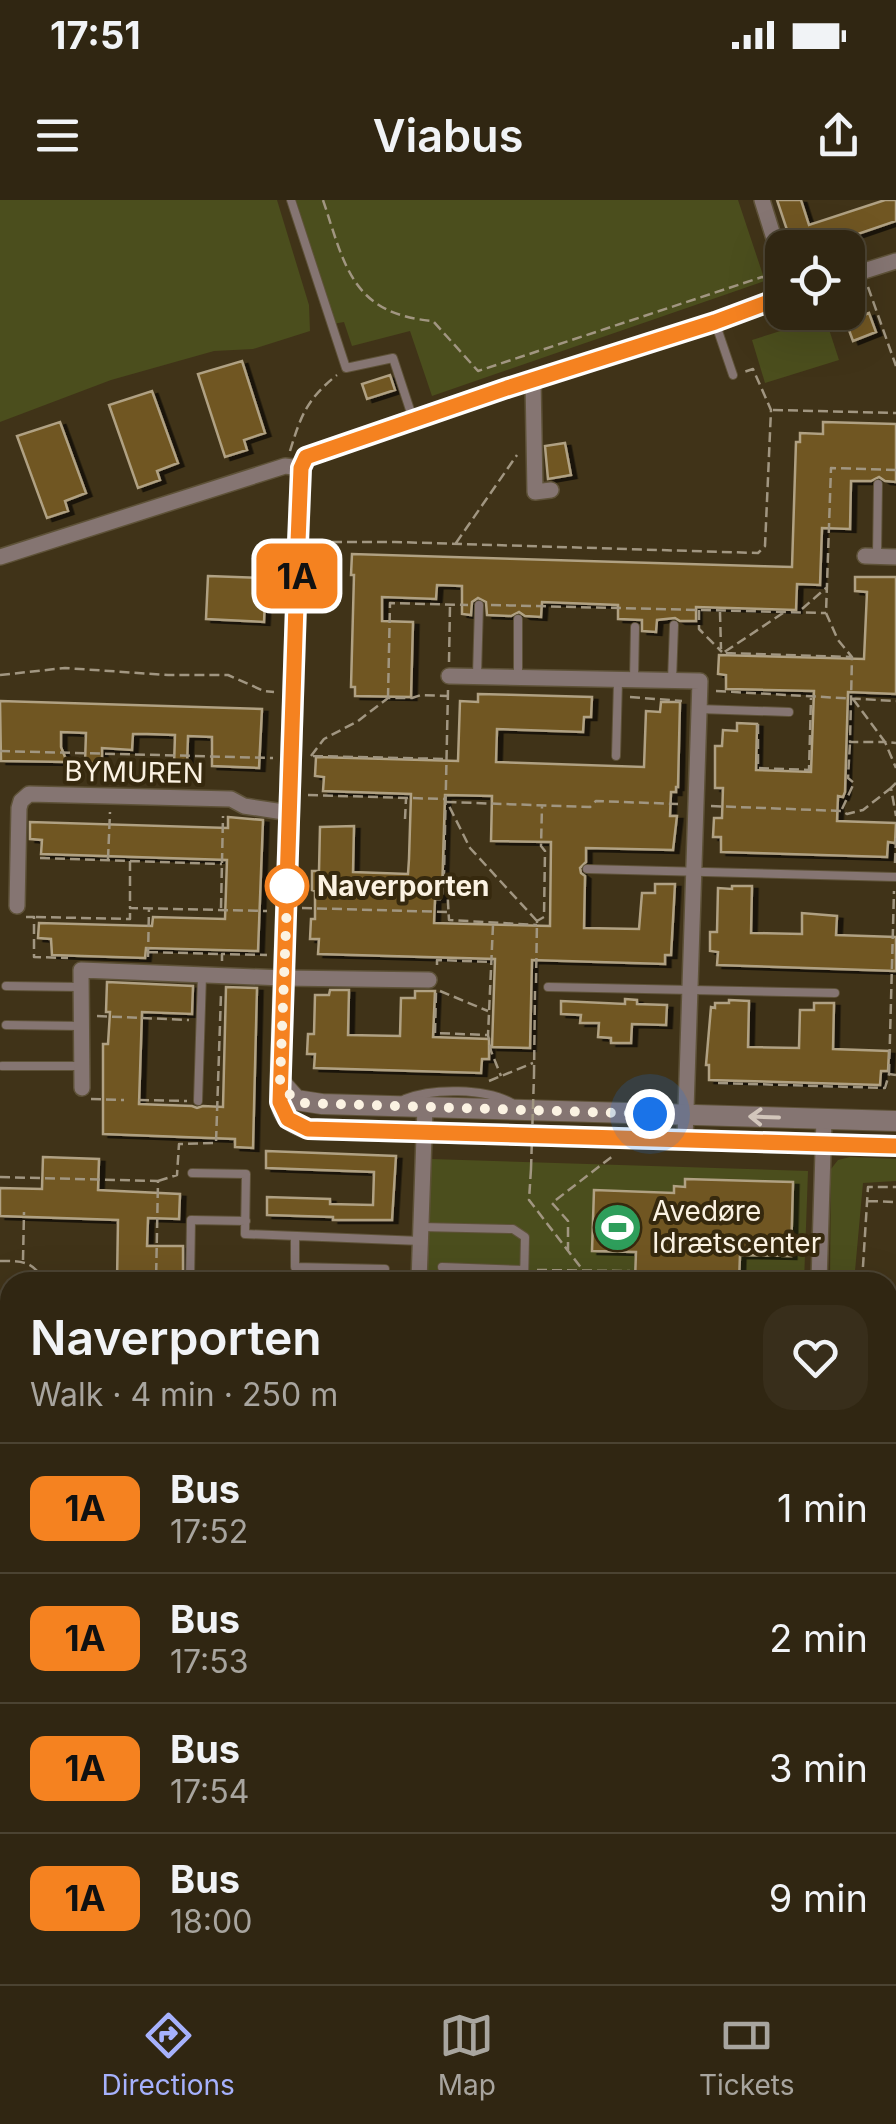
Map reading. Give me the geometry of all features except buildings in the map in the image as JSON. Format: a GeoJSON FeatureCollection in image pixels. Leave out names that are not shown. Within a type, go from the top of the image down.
{"type":"FeatureCollection","features":[{"type":"Feature","properties":{"kind":"street"},"geometry":{"type":"LineString","coordinates":[[762,200],[771,230]]}},
{"type":"Feature","properties":{"kind":"street"},"geometry":{"type":"LineString","coordinates":[[865,271],[896,260]]}},
{"type":"Feature","properties":{"kind":"street"},"geometry":{"type":"LineString","coordinates":[[0,558],[293,467],[306,457],[413,419],[765,303]]}},
{"type":"Feature","properties":{"kind":"street"},"geometry":{"type":"LineString","coordinates":[[534,379],[535,492],[550,490]]}},
{"type":"Feature","properties":{"kind":"street"},"geometry":{"type":"LineString","coordinates":[[293,467],[298,542],[280,1082],[281,1108],[288,1119],[308,1129],[896,1146]]}},
{"type":"Feature","properties":{"kind":"street"},"geometry":{"type":"LineString","coordinates":[[871,556],[896,557]]}},
{"type":"Feature","properties":{"kind":"street"},"geometry":{"type":"LineString","coordinates":[[448,676],[623,685],[700,681],[685,1140]]}},
{"type":"Feature","properties":{"kind":"street","name":"BYMUREN"},"geometry":{"type":"LineString","coordinates":[[20,912],[21,801],[29,794],[223,799],[244,806],[291,804]]}},
{"type":"Feature","properties":{"kind":"street"},"geometry":{"type":"LineString","coordinates":[[82,1088],[81,970],[432,984]]}},
{"type":"Feature","properties":{"kind":"street"},"geometry":{"type":"LineString","coordinates":[[280,1082],[302,1103],[896,1121]]}},
{"type":"Feature","properties":{"kind":"street"},"geometry":{"type":"LineString","coordinates":[[419,1272],[425,1107]]}},
{"type":"Feature","properties":{"kind":"street"},"geometry":{"type":"LineString","coordinates":[[820,1272],[824,1120]]}},
{"type":"Feature","properties":{"kind":"lane"},"geometry":{"type":"LineString","coordinates":[[291,200],[346,368],[393,358],[413,419]]}},
{"type":"Feature","properties":{"kind":"lane"},"geometry":{"type":"LineString","coordinates":[[715,322],[733,375]]}},
{"type":"Feature","properties":{"kind":"lane"},"geometry":{"type":"LineString","coordinates":[[871,556],[878,484]]}},
{"type":"Feature","properties":{"kind":"lane"},"geometry":{"type":"LineString","coordinates":[[478,676],[479,605]]}},
{"type":"Feature","properties":{"kind":"lane"},"geometry":{"type":"LineString","coordinates":[[518,619],[518,677]]}},
{"type":"Feature","properties":{"kind":"lane"},"geometry":{"type":"LineString","coordinates":[[672,680],[674,625]]}},
{"type":"Feature","properties":{"kind":"lane"},"geometry":{"type":"LineString","coordinates":[[616,756],[623,685],[635,627]]}},
{"type":"Feature","properties":{"kind":"lane"},"geometry":{"type":"LineString","coordinates":[[699,711],[789,712]]}},
{"type":"Feature","properties":{"kind":"lane"},"geometry":{"type":"LineString","coordinates":[[587,869],[895,877]]}},
{"type":"Feature","properties":{"kind":"lane"},"geometry":{"type":"LineString","coordinates":[[198,1101],[202,975]]}},
{"type":"Feature","properties":{"kind":"lane"},"geometry":{"type":"LineString","coordinates":[[6,986],[81,986]]}},
{"type":"Feature","properties":{"kind":"lane"},"geometry":{"type":"LineString","coordinates":[[548,987],[835,993]]}},
{"type":"Feature","properties":{"kind":"lane"},"geometry":{"type":"LineString","coordinates":[[6,1025],[81,1021]]}},
{"type":"Feature","properties":{"kind":"lane"},"geometry":{"type":"LineString","coordinates":[[2,1066],[80,1066]]}},
{"type":"Feature","properties":{"kind":"lane"},"geometry":{"type":"LineString","coordinates":[[386,1106],[424,1092],[448,1092],[503,1098],[525,1110]]}},
{"type":"Feature","properties":{"kind":"lane"},"geometry":{"type":"LineString","coordinates":[[192,1173],[246,1174],[246,1234],[513,1230],[525,1237],[524,1270],[442,1267]]}},
{"type":"Feature","properties":{"kind":"lane"},"geometry":{"type":"LineString","coordinates":[[190,1272],[190,1220],[246,1221]]}},
{"type":"Feature","properties":{"kind":"lane"},"geometry":{"type":"LineString","coordinates":[[296,1236],[295,1267],[385,1269]]}},
{"type":"Feature","properties":{"kind":"path"},"geometry":{"type":"LineString","coordinates":[[324,200],[344,263],[357,286],[388,311],[413,320],[432,321],[478,371],[765,278]]}},
{"type":"Feature","properties":{"kind":"path"},"geometry":{"type":"LineString","coordinates":[[865,296],[896,366]]}},
{"type":"Feature","properties":{"kind":"path"},"geometry":{"type":"LineString","coordinates":[[293,467],[300,420],[314,393],[346,368]]}},
{"type":"Feature","properties":{"kind":"path"},"geometry":{"type":"LineString","coordinates":[[298,542],[758,553],[764,546],[771,410],[753,369],[733,375]]}},
{"type":"Feature","properties":{"kind":"path"},"geometry":{"type":"LineString","coordinates":[[771,410],[896,413]]}},
{"type":"Feature","properties":{"kind":"path"},"geometry":{"type":"LineString","coordinates":[[455,544],[534,431]]}},
{"type":"Feature","properties":{"kind":"path"},"geometry":{"type":"LineString","coordinates":[[842,811],[854,784],[848,778],[852,657],[838,640],[826,613],[831,468],[896,470]]}},
{"type":"Feature","properties":{"kind":"path"},"geometry":{"type":"LineString","coordinates":[[799,612],[827,587]]}},
{"type":"Feature","properties":{"kind":"path"},"geometry":{"type":"LineString","coordinates":[[388,698],[390,603],[826,613]]}},
{"type":"Feature","properties":{"kind":"path"},"geometry":{"type":"LineString","coordinates":[[450,604],[444,876],[449,920],[537,923],[544,918],[542,805]]}},
{"type":"Feature","properties":{"kind":"path"},"geometry":{"type":"LineString","coordinates":[[699,610],[700,629],[722,652],[852,657]]}},
{"type":"Feature","properties":{"kind":"path"},"geometry":{"type":"LineString","coordinates":[[720,610],[722,652]]}},
{"type":"Feature","properties":{"kind":"path"},"geometry":{"type":"LineString","coordinates":[[722,652],[785,612]]}},
{"type":"Feature","properties":{"kind":"path"},"geometry":{"type":"LineString","coordinates":[[0,674],[65,668],[228,675],[264,691],[294,693]]}},
{"type":"Feature","properties":{"kind":"path"},"geometry":{"type":"LineString","coordinates":[[623,685],[686,701],[699,711]]}},
{"type":"Feature","properties":{"kind":"path"},"geometry":{"type":"LineString","coordinates":[[700,690],[896,701]]}},
{"type":"Feature","properties":{"kind":"path"},"geometry":{"type":"LineString","coordinates":[[448,696],[388,698],[358,721],[324,739],[312,756],[448,760]]}},
{"type":"Feature","properties":{"kind":"path"},"geometry":{"type":"LineString","coordinates":[[758,711],[758,768],[810,770],[812,697]]}},
{"type":"Feature","properties":{"kind":"path"},"geometry":{"type":"LineString","coordinates":[[852,698],[885,742],[896,768]]}},
{"type":"Feature","properties":{"kind":"path"},"geometry":{"type":"LineString","coordinates":[[850,742],[896,743]]}},
{"type":"Feature","properties":{"kind":"path"},"geometry":{"type":"LineString","coordinates":[[0,751],[292,758]]}},
{"type":"Feature","properties":{"kind":"path"},"geometry":{"type":"LineString","coordinates":[[291,804],[406,797],[542,805],[590,806],[596,801],[847,814],[863,810],[896,783]]}},
{"type":"Feature","properties":{"kind":"path"},"geometry":{"type":"LineString","coordinates":[[890,788],[896,816]]}},
{"type":"Feature","properties":{"kind":"path"},"geometry":{"type":"LineString","coordinates":[[108,860],[111,796]]}},
{"type":"Feature","properties":{"kind":"path"},"geometry":{"type":"LineString","coordinates":[[405,818],[406,797]]}},
{"type":"Feature","properties":{"kind":"path"},"geometry":{"type":"LineString","coordinates":[[221,910],[223,799]]}},
{"type":"Feature","properties":{"kind":"path"},"geometry":{"type":"LineString","coordinates":[[447,800],[470,848],[537,923],[529,1200],[582,1272]]}},
{"type":"Feature","properties":{"kind":"path"},"geometry":{"type":"LineString","coordinates":[[718,1082],[885,1088],[896,838]]}},
{"type":"Feature","properties":{"kind":"path"},"geometry":{"type":"LineString","coordinates":[[40,858],[222,864]]}},
{"type":"Feature","properties":{"kind":"path"},"geometry":{"type":"LineString","coordinates":[[20,912],[34,918],[130,919],[130,861]]}},
{"type":"Feature","properties":{"kind":"path"},"geometry":{"type":"LineString","coordinates":[[130,908],[448,912]]}},
{"type":"Feature","properties":{"kind":"path"},"geometry":{"type":"LineString","coordinates":[[148,960],[149,908]]}},
{"type":"Feature","properties":{"kind":"path"},"geometry":{"type":"LineString","coordinates":[[34,918],[34,957],[72,958]]}},
{"type":"Feature","properties":{"kind":"path"},"geometry":{"type":"LineString","coordinates":[[493,922],[488,1035],[501,1076]]}},
{"type":"Feature","properties":{"kind":"path"},"geometry":{"type":"LineString","coordinates":[[148,952],[284,956]]}},
{"type":"Feature","properties":{"kind":"path"},"geometry":{"type":"LineString","coordinates":[[0,1177],[158,1181],[177,1176],[178,1144],[216,1143],[222,954]]}},
{"type":"Feature","properties":{"kind":"path"},"geometry":{"type":"LineString","coordinates":[[488,1035],[434,1033],[432,984],[437,960],[491,962]]}},
{"type":"Feature","properties":{"kind":"path"},"geometry":{"type":"LineString","coordinates":[[432,984],[489,1012]]}},
{"type":"Feature","properties":{"kind":"path"},"geometry":{"type":"LineString","coordinates":[[81,1021],[201,1020]]}},
{"type":"Feature","properties":{"kind":"path"},"geometry":{"type":"LineString","coordinates":[[481,1085],[534,1062]]}},
{"type":"Feature","properties":{"kind":"path"},"geometry":{"type":"LineString","coordinates":[[888,1074],[896,1075]]}},
{"type":"Feature","properties":{"kind":"path"},"geometry":{"type":"LineString","coordinates":[[82,1088],[88,1099],[124,1100]]}},
{"type":"Feature","properties":{"kind":"path"},"geometry":{"type":"LineString","coordinates":[[139,1100],[218,1102]]}},
{"type":"Feature","properties":{"kind":"path"},"geometry":{"type":"LineString","coordinates":[[568,1252],[568,1220],[552,1203],[636,1138]]}},
{"type":"Feature","properties":{"kind":"path"},"geometry":{"type":"LineString","coordinates":[[25,1186],[26,1178]]}},
{"type":"Feature","properties":{"kind":"path"},"geometry":{"type":"LineString","coordinates":[[156,1272],[158,1181]]}},
{"type":"Feature","properties":{"kind":"path"},"geometry":{"type":"LineString","coordinates":[[862,1272],[868,1187],[896,1187]]}},
{"type":"Feature","properties":{"kind":"path"},"geometry":{"type":"LineString","coordinates":[[866,1201],[896,1202]]}},
{"type":"Feature","properties":{"kind":"path"},"geometry":{"type":"LineString","coordinates":[[23,1261],[24,1212]]}},
{"type":"Feature","properties":{"kind":"path"},"geometry":{"type":"LineString","coordinates":[[0,1261],[23,1261],[37,1272]]}},
{"type":"Feature","properties":{"kind":"path"},"geometry":{"type":"LineString","coordinates":[[540,1270],[630,1271]]}},
{"type":"Feature","properties":{"kind":"green space"},"geometry":{"type":"Polygon","coordinates":[[[0,200],[277,200],[309,305],[310,331],[253,349],[214,351],[111,380],[0,422],[0,200]]]}},
{"type":"Feature","properties":{"kind":"green space"},"geometry":{"type":"Polygon","coordinates":[[[296,200],[738,200],[765,281],[432,396],[410,331],[352,346],[344,322],[333,324],[296,200]]]}},
{"type":"Feature","properties":{"kind":"green space"},"geometry":{"type":"Polygon","coordinates":[[[784,330],[829,330],[839,360],[765,383],[752,340],[784,330]]]}},
{"type":"Feature","properties":{"kind":"green space","name":"Avedøre Idrætscenter"},"geometry":{"type":"Polygon","coordinates":[[[431,1159],[808,1171],[804,1272],[427,1272],[431,1159]]]}},
{"type":"Feature","properties":{"kind":"green space"},"geometry":{"type":"Polygon","coordinates":[[[896,1159],[896,1181],[863,1183],[855,1272],[830,1272],[831,1169],[838,1160],[896,1159]]]}},
{"type":"Feature","properties":{"kind":"bus line","name":"1A"},"geometry":{"type":"LineString","coordinates":[[765,303],[306,457],[301,468],[298,542],[280,1102],[288,1119],[308,1129],[896,1146]]}},
{"type":"Feature","properties":{"kind":"place","name":"Naverporten"},"geometry":{"type":"Point","coordinates":[287,886]}},
{"type":"Feature","properties":{"kind":"place","name":"Avedøre Idrætscenter"},"geometry":{"type":"Point","coordinates":[617,1227]}},
{"type":"Feature","properties":{"kind":"route"},"geometry":{"type":"LineString","coordinates":[[287,886],[288,875],[280,1082],[296,1100],[650,1114]]}}]}
